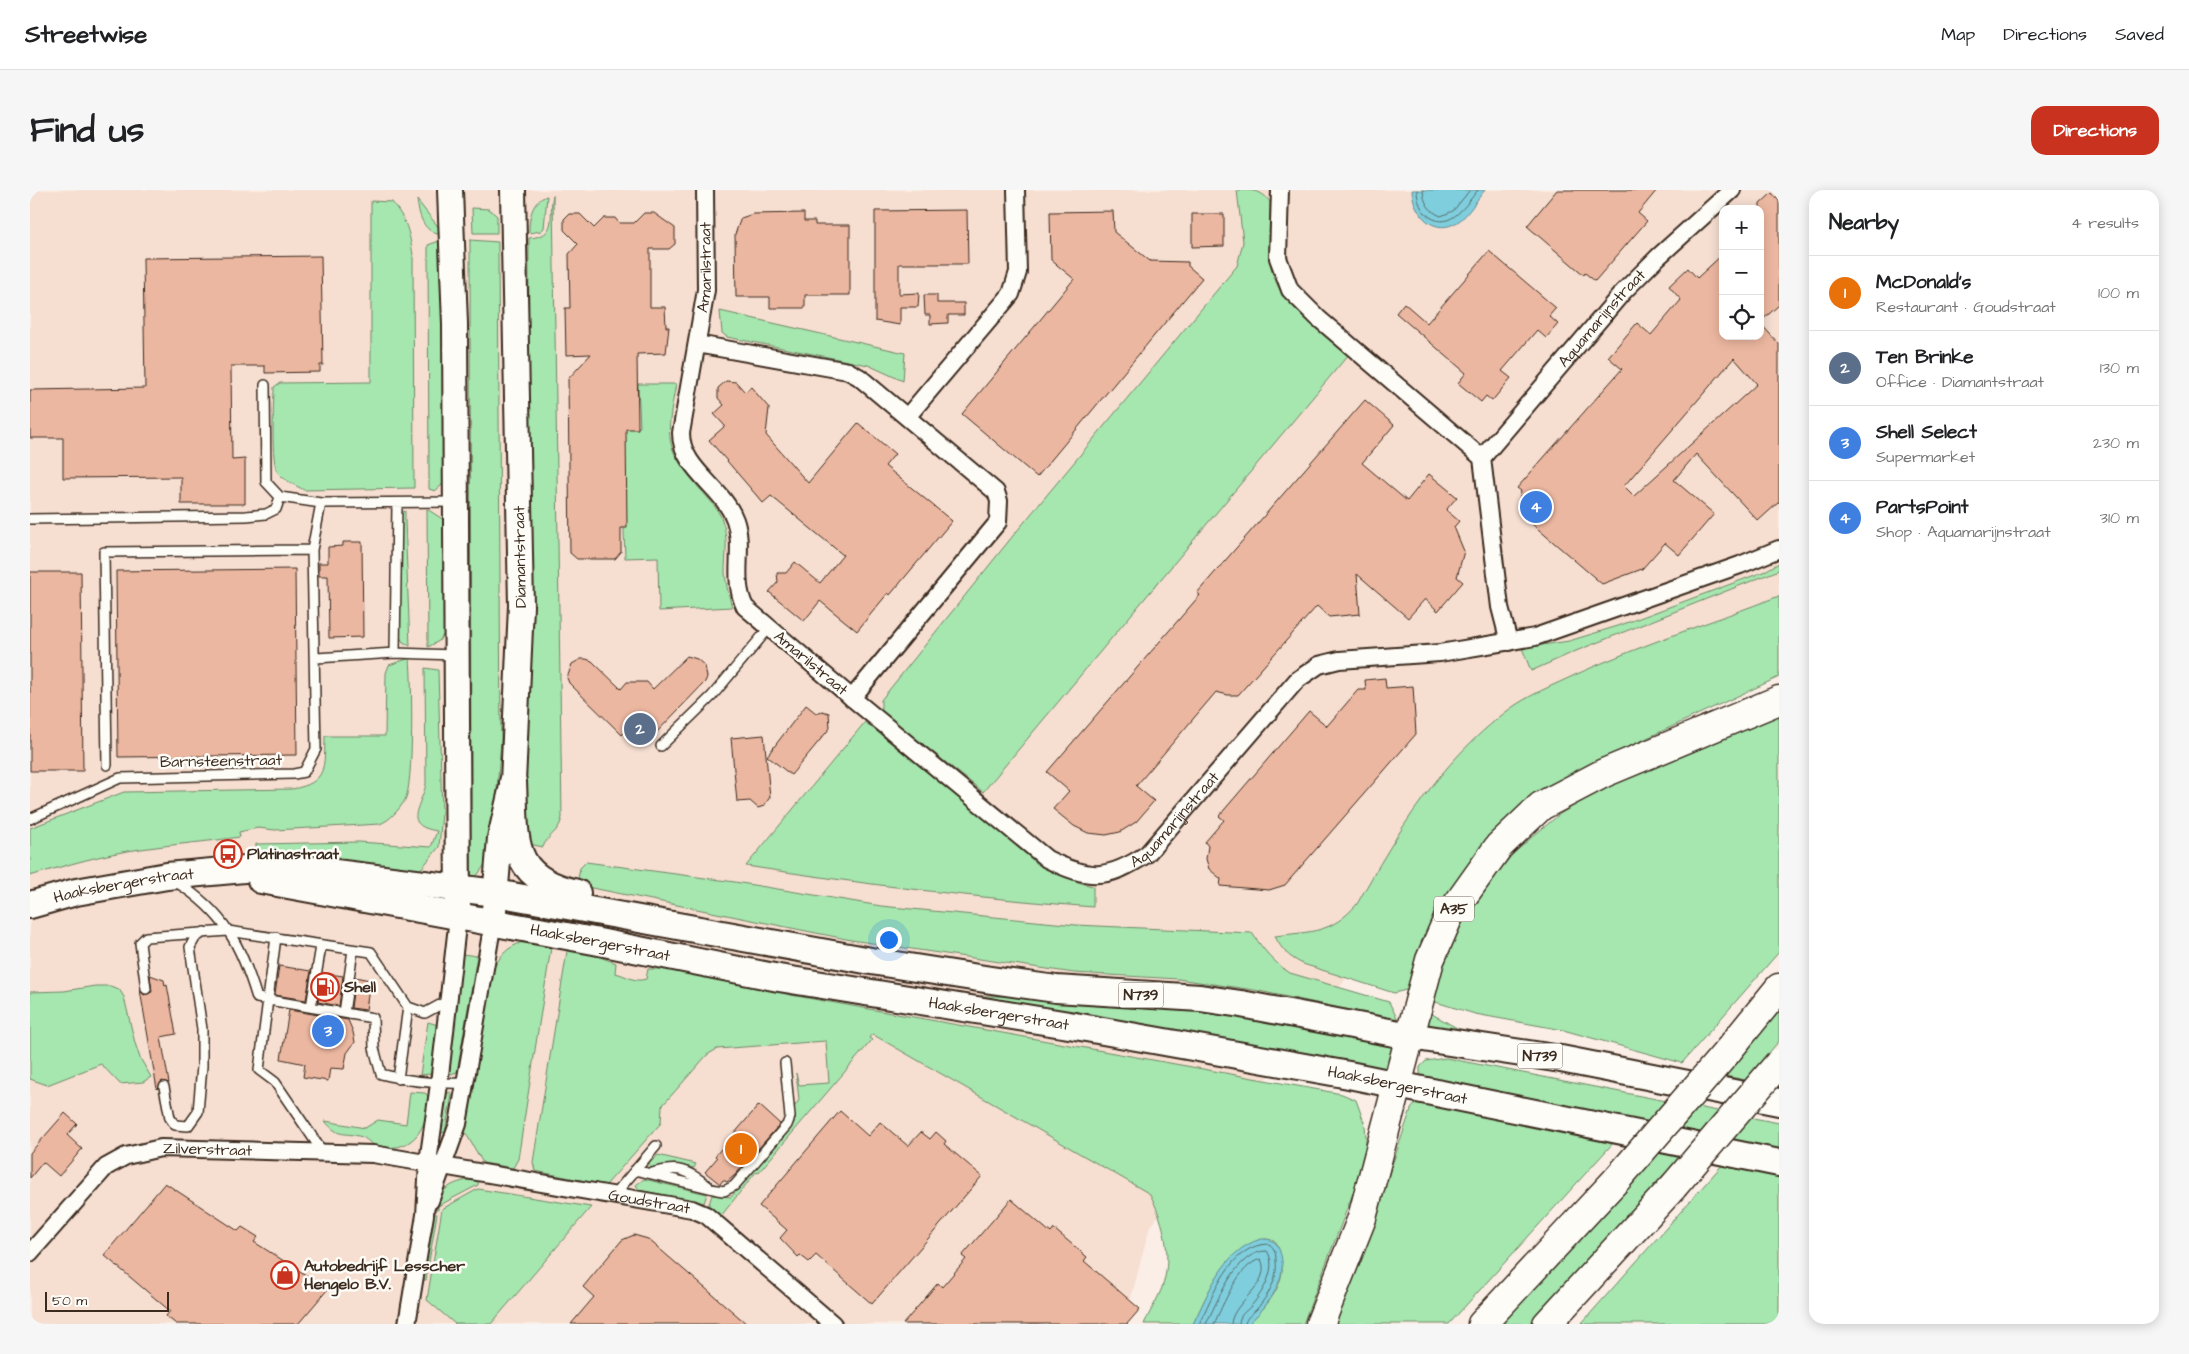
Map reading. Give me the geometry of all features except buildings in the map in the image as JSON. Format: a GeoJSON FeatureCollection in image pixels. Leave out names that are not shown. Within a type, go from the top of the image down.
{"type":"FeatureCollection","features":[{"type":"Feature","properties":{"kind":"highway","name":"A35"},"geometry":{"type":"LineString","coordinates":[[1320,1324],[1362,1218],[1427,969],[1449,916],[1499,846],[1542,806],[1604,773],[1779,700]]}},
{"type":"Feature","properties":{"kind":"highway"},"geometry":{"type":"LineString","coordinates":[[1482,1324],[1619,1176],[1727,1052],[1779,988]]}},
{"type":"Feature","properties":{"kind":"highway"},"geometry":{"type":"LineString","coordinates":[[1546,1324],[1673,1187],[1779,1063]]}},
{"type":"Feature","properties":{"kind":"main road"},"geometry":{"type":"LineString","coordinates":[[450,190],[455,324],[458,917]]}},
{"type":"Feature","properties":{"kind":"main road","name":"Diamantstraat"},"geometry":{"type":"LineString","coordinates":[[493,922],[500,838],[513,782],[521,606],[513,190]]}},
{"type":"Feature","properties":{"kind":"main road"},"geometry":{"type":"LineString","coordinates":[[513,782],[516,840],[527,870],[540,881],[557,889],[719,922],[753,940]]}},
{"type":"Feature","properties":{"kind":"main road","name":"Haaksbergerstraat"},"geometry":{"type":"LineString","coordinates":[[30,905],[76,892],[167,876],[279,866],[496,893],[824,953],[1056,989],[1200,998],[1241,1004],[1410,1036],[1561,1059],[1779,1102]]}},
{"type":"Feature","properties":{"kind":"main road","name":"Haaksbergerstraat"},"geometry":{"type":"LineString","coordinates":[[218,872],[493,922],[818,985],[1075,1026],[1397,1085],[1779,1163]]}},
{"type":"Feature","properties":{"kind":"street","name":"Amarilstraat"},"geometry":{"type":"LineString","coordinates":[[697,344],[848,371],[859,377],[996,492],[999,501],[998,522],[852,698],[745,607],[738,588],[739,533],[735,519],[730,509],[685,455],[681,443],[681,433],[706,290],[705,190]]}},
{"type":"Feature","properties":{"kind":"street"},"geometry":{"type":"LineString","coordinates":[[907,417],[1011,294],[1018,272],[1016,190]]}},
{"type":"Feature","properties":{"kind":"street"},"geometry":{"type":"LineString","coordinates":[[1280,190],[1278,258],[1290,290],[1318,318],[1482,458],[1500,607],[1509,642]]}},
{"type":"Feature","properties":{"kind":"street","name":"Aquamarijnstraat"},"geometry":{"type":"LineString","coordinates":[[1482,458],[1623,292],[1732,190]]}},
{"type":"Feature","properties":{"kind":"street","name":"Aquamarijnstraat"},"geometry":{"type":"LineString","coordinates":[[852,698],[1047,859],[1067,869],[1085,874],[1100,874],[1125,869],[1147,854],[1297,680],[1320,665],[1339,660],[1440,653],[1509,642],[1556,631],[1740,565],[1779,548]]}},
{"type":"Feature","properties":{"kind":"street"},"geometry":{"type":"LineString","coordinates":[[407,1324],[425,1215],[428,1162],[458,917]]}},
{"type":"Feature","properties":{"kind":"street"},"geometry":{"type":"LineString","coordinates":[[425,1215],[458,1124],[493,922]]}},
{"type":"Feature","properties":{"kind":"street","name":"Zilverstraat"},"geometry":{"type":"LineString","coordinates":[[30,1253],[106,1167],[126,1156],[161,1148],[322,1151],[372,1154],[428,1162]]}},
{"type":"Feature","properties":{"kind":"street","name":"Goudstraat"},"geometry":{"type":"LineString","coordinates":[[428,1162],[677,1205],[706,1215],[833,1324]]}},
{"type":"Feature","properties":{"kind":"lane"},"geometry":{"type":"LineString","coordinates":[[265,385],[266,482],[280,497],[321,503],[456,502]]}},
{"type":"Feature","properties":{"kind":"lane"},"geometry":{"type":"LineString","coordinates":[[30,519],[246,516],[266,514],[276,509],[280,497]]}},
{"type":"Feature","properties":{"kind":"lane"},"geometry":{"type":"LineString","coordinates":[[321,503],[312,550],[316,658],[395,653],[457,655]]}},
{"type":"Feature","properties":{"kind":"lane"},"geometry":{"type":"LineString","coordinates":[[395,653],[397,503]]}},
{"type":"Feature","properties":{"kind":"lane"},"geometry":{"type":"LineString","coordinates":[[107,765],[104,552],[312,550]]}},
{"type":"Feature","properties":{"kind":"lane"},"geometry":{"type":"LineString","coordinates":[[661,746],[712,696],[769,628]]}},
{"type":"Feature","properties":{"kind":"lane","name":"Barnsteenstraat"},"geometry":{"type":"LineString","coordinates":[[30,819],[120,778],[294,774],[304,772],[316,749],[316,658]]}},
{"type":"Feature","properties":{"kind":"lane"},"geometry":{"type":"LineString","coordinates":[[167,876],[199,896],[215,912],[241,950],[257,998],[373,1018],[374,1048],[381,1074],[398,1079],[439,1084],[466,1083]]}},
{"type":"Feature","properties":{"kind":"lane"},"geometry":{"type":"LineString","coordinates":[[146,989],[140,943],[146,937],[228,931],[371,952],[408,1007],[425,1013],[449,1000]]}},
{"type":"Feature","properties":{"kind":"lane"},"geometry":{"type":"LineString","coordinates":[[164,1087],[170,1118],[175,1125],[188,1126],[198,1112],[202,1066],[202,1029],[190,947],[195,938],[204,932]]}},
{"type":"Feature","properties":{"kind":"lane"},"geometry":{"type":"LineString","coordinates":[[276,937],[259,1070],[275,1082],[322,1151]]}},
{"type":"Feature","properties":{"kind":"lane"},"geometry":{"type":"LineString","coordinates":[[311,1008],[321,946]]}},
{"type":"Feature","properties":{"kind":"lane"},"geometry":{"type":"LineString","coordinates":[[344,1013],[352,950]]}},
{"type":"Feature","properties":{"kind":"lane"},"geometry":{"type":"LineString","coordinates":[[398,1079],[408,1007]]}},
{"type":"Feature","properties":{"kind":"lane"},"geometry":{"type":"LineString","coordinates":[[634,1170],[724,1191],[734,1186],[787,1125],[790,1117],[785,1063]]}},
{"type":"Feature","properties":{"kind":"lane"},"geometry":{"type":"LineString","coordinates":[[614,1195],[656,1146]]}},
{"type":"Feature","properties":{"kind":"shaded area"},"geometry":{"type":"Polygon","coordinates":[[[30,190],[1779,190],[1779,608],[1472,820],[1150,1226],[1124,1324],[30,1324],[30,190]]]}},
{"type":"Feature","properties":{"kind":"green space"},"geometry":{"type":"Polygon","coordinates":[[[1237,190],[1260,193],[1270,202],[1270,261],[1280,290],[1300,314],[1349,354],[983,792],[885,714],[881,710],[881,700],[1012,537],[1237,266],[1243,242],[1237,190]]]}},
{"type":"Feature","properties":{"kind":"green space"},"geometry":{"type":"Polygon","coordinates":[[[553,195],[562,818],[558,827],[543,847],[529,844],[523,804],[527,751],[529,238],[545,234],[548,229],[553,195]]]}},
{"type":"Feature","properties":{"kind":"green space"},"geometry":{"type":"Polygon","coordinates":[[[547,196],[544,228],[541,231],[529,233],[530,216],[534,206],[547,196]]]}},
{"type":"Feature","properties":{"kind":"green space"},"geometry":{"type":"Polygon","coordinates":[[[417,200],[443,233],[437,234],[428,229],[420,216],[417,200]]]}},
{"type":"Feature","properties":{"kind":"green space"},"geometry":{"type":"Polygon","coordinates":[[[371,201],[392,202],[407,227],[413,255],[414,488],[304,490],[290,483],[278,473],[276,467],[273,445],[274,387],[280,383],[371,382],[371,201]]]}},
{"type":"Feature","properties":{"kind":"green space"},"geometry":{"type":"Polygon","coordinates":[[[472,208],[489,209],[497,216],[497,233],[473,233],[472,208]]]}},
{"type":"Feature","properties":{"kind":"green space"},"geometry":{"type":"Polygon","coordinates":[[[442,240],[444,479],[442,485],[435,491],[429,489],[428,245],[442,240]]]}},
{"type":"Feature","properties":{"kind":"green space"},"geometry":{"type":"Polygon","coordinates":[[[470,240],[498,242],[501,741],[493,837],[486,863],[474,880],[471,878],[470,240]]]}},
{"type":"Feature","properties":{"kind":"green space"},"geometry":{"type":"Polygon","coordinates":[[[720,311],[905,353],[903,381],[868,365],[727,337],[722,333],[720,311]]]}},
{"type":"Feature","properties":{"kind":"green space"},"geometry":{"type":"Polygon","coordinates":[[[638,384],[676,384],[670,417],[670,441],[679,462],[715,507],[722,520],[726,540],[725,577],[732,607],[659,611],[658,557],[625,558],[620,428],[640,427],[638,384]]]}},
{"type":"Feature","properties":{"kind":"green space"},"geometry":{"type":"Polygon","coordinates":[[[427,509],[444,520],[444,634],[439,641],[428,647],[427,509]]]}},
{"type":"Feature","properties":{"kind":"green space"},"geometry":{"type":"Polygon","coordinates":[[[405,511],[410,646],[403,642],[400,637],[398,519],[401,513],[405,511]]]}},
{"type":"Feature","properties":{"kind":"green space"},"geometry":{"type":"Polygon","coordinates":[[[1779,563],[1779,570],[1576,651],[1531,671],[1522,648],[1569,641],[1618,626],[1763,572],[1779,563]]]}},
{"type":"Feature","properties":{"kind":"green space"},"geometry":{"type":"Polygon","coordinates":[[[1779,596],[1779,677],[1606,757],[1563,782],[1431,941],[1406,990],[1394,993],[1303,964],[1290,956],[1280,946],[1275,936],[1320,929],[1329,926],[1348,914],[1357,904],[1405,824],[1440,776],[1482,731],[1515,705],[1602,663],[1779,596]]]}},
{"type":"Feature","properties":{"kind":"green space"},"geometry":{"type":"Polygon","coordinates":[[[410,658],[412,732],[408,790],[405,800],[400,807],[384,822],[380,824],[275,830],[258,828],[239,832],[240,837],[127,851],[85,860],[30,876],[30,828],[124,792],[292,789],[312,782],[322,772],[325,736],[385,736],[386,673],[389,665],[410,658]]]}},
{"type":"Feature","properties":{"kind":"green space"},"geometry":{"type":"Polygon","coordinates":[[[425,668],[438,670],[442,813],[439,847],[421,869],[406,874],[256,855],[256,844],[359,842],[431,847],[437,831],[426,828],[416,820],[416,814],[426,784],[425,668]]]}},
{"type":"Feature","properties":{"kind":"green space"},"geometry":{"type":"Polygon","coordinates":[[[1779,706],[1779,952],[1682,1063],[1563,1030],[1475,1014],[1429,1000],[1441,963],[1458,930],[1512,855],[1532,837],[1560,814],[1601,789],[1779,706]]]}},
{"type":"Feature","properties":{"kind":"green space"},"geometry":{"type":"Polygon","coordinates":[[[865,722],[1037,860],[1064,876],[1093,886],[1093,907],[919,890],[746,866],[865,722]]]}},
{"type":"Feature","properties":{"kind":"green space"},"geometry":{"type":"Polygon","coordinates":[[[586,862],[735,882],[881,906],[1076,925],[1252,933],[1269,955],[1290,973],[1389,1002],[1398,1020],[1254,990],[1178,979],[1074,973],[851,940],[577,885],[580,868],[586,862]]]}},
{"type":"Feature","properties":{"kind":"green space"},"geometry":{"type":"Polygon","coordinates":[[[535,938],[552,941],[518,1159],[513,1168],[483,1163],[465,1132],[491,975],[503,954],[519,943],[535,938]]]}},
{"type":"Feature","properties":{"kind":"green space"},"geometry":{"type":"Polygon","coordinates":[[[568,945],[616,963],[615,973],[634,979],[646,979],[648,969],[693,969],[791,995],[1342,1094],[1356,1100],[1365,1125],[1366,1139],[1363,1167],[1303,1324],[1248,1324],[1270,1300],[1281,1278],[1282,1267],[1276,1242],[1266,1239],[1251,1244],[1231,1259],[1216,1279],[1193,1324],[1144,1324],[1161,1289],[1167,1266],[1162,1223],[1150,1194],[872,1034],[869,1038],[872,1040],[758,1173],[756,1172],[721,1216],[708,1207],[712,1195],[731,1197],[794,1123],[793,1109],[799,1100],[796,1073],[799,1085],[829,1083],[826,1041],[717,1049],[707,1055],[662,1106],[661,1123],[606,1185],[535,1171],[533,1162],[568,945]]]}},
{"type":"Feature","properties":{"kind":"green space"},"geometry":{"type":"Polygon","coordinates":[[[462,954],[477,956],[457,1072],[444,1076],[462,954]]]}},
{"type":"Feature","properties":{"kind":"green space"},"geometry":{"type":"Polygon","coordinates":[[[95,986],[110,986],[119,989],[124,997],[140,1058],[151,1077],[143,1082],[120,1084],[101,1064],[47,1085],[30,1079],[30,992],[64,991],[95,986]]]}},
{"type":"Feature","properties":{"kind":"green space"},"geometry":{"type":"Polygon","coordinates":[[[981,996],[1017,996],[1226,1012],[1397,1045],[1389,1075],[981,996]]]}},
{"type":"Feature","properties":{"kind":"green space"},"geometry":{"type":"Polygon","coordinates":[[[1779,1003],[1779,1041],[1746,1080],[1719,1075],[1779,1003]]]}},
{"type":"Feature","properties":{"kind":"green space"},"geometry":{"type":"Polygon","coordinates":[[[1432,1014],[1464,1032],[1426,1026],[1426,1015],[1432,1014]]]}},
{"type":"Feature","properties":{"kind":"green space"},"geometry":{"type":"Polygon","coordinates":[[[428,1022],[438,1025],[433,1070],[431,1074],[420,1075],[428,1022]]]}},
{"type":"Feature","properties":{"kind":"green space"},"geometry":{"type":"Polygon","coordinates":[[[1446,1058],[1779,1123],[1779,1152],[1425,1081],[1420,1073],[1420,1067],[1426,1061],[1446,1058]]]}},
{"type":"Feature","properties":{"kind":"green space"},"geometry":{"type":"Polygon","coordinates":[[[410,1092],[425,1093],[428,1096],[425,1120],[415,1137],[398,1147],[374,1145],[365,1138],[342,1134],[330,1127],[325,1121],[365,1128],[378,1120],[406,1124],[410,1092]]]}},
{"type":"Feature","properties":{"kind":"green space"},"geometry":{"type":"Polygon","coordinates":[[[450,1092],[452,1095],[445,1132],[438,1134],[440,1097],[450,1092]]]}},
{"type":"Feature","properties":{"kind":"green space"},"geometry":{"type":"Polygon","coordinates":[[[1420,1102],[1615,1141],[1449,1324],[1331,1324],[1388,1177],[1411,1109],[1416,1103],[1420,1102]]]}},
{"type":"Feature","properties":{"kind":"green space"},"geometry":{"type":"Polygon","coordinates":[[[1656,1150],[1682,1155],[1530,1324],[1499,1324],[1656,1150]]]}},
{"type":"Feature","properties":{"kind":"green space"},"geometry":{"type":"Polygon","coordinates":[[[658,1155],[696,1164],[694,1168],[674,1164],[648,1168],[649,1164],[658,1155]]]}},
{"type":"Feature","properties":{"kind":"green space"},"geometry":{"type":"Polygon","coordinates":[[[1723,1164],[1779,1175],[1779,1324],[1581,1324],[1723,1164]]]}},
{"type":"Feature","properties":{"kind":"green space"},"geometry":{"type":"Polygon","coordinates":[[[644,1179],[707,1194],[704,1203],[639,1190],[636,1185],[644,1179]]]}},
{"type":"Feature","properties":{"kind":"green space"},"geometry":{"type":"Polygon","coordinates":[[[468,1180],[478,1181],[478,1185],[438,1206],[438,1210],[433,1209],[438,1197],[446,1189],[456,1183],[468,1180]]]}},
{"type":"Feature","properties":{"kind":"green space"},"geometry":{"type":"Polygon","coordinates":[[[478,1189],[591,1207],[491,1324],[455,1324],[427,1300],[442,1209],[478,1189]]]}},
{"type":"Feature","properties":{"kind":"green space"},"geometry":{"type":"Polygon","coordinates":[[[432,1213],[437,1214],[426,1280],[421,1280],[432,1213]]]}},
{"type":"Feature","properties":{"kind":"water"},"geometry":{"type":"Polygon","coordinates":[[[1412,190],[1485,190],[1463,218],[1450,226],[1442,227],[1427,221],[1421,215],[1413,199],[1412,190]]]}},
{"type":"Feature","properties":{"kind":"water"},"geometry":{"type":"Polygon","coordinates":[[[1261,1239],[1270,1240],[1276,1244],[1282,1260],[1279,1281],[1263,1309],[1248,1324],[1193,1324],[1212,1286],[1227,1262],[1248,1244],[1261,1239]]]}},
{"type":"Feature","properties":{"kind":"place","name":"PartsPoint"},"geometry":{"type":"Point","coordinates":[1536,507]}},
{"type":"Feature","properties":{"kind":"place","name":"Ten Brinke"},"geometry":{"type":"Point","coordinates":[640,729]}},
{"type":"Feature","properties":{"kind":"place","name":"Platinastraat"},"geometry":{"type":"Point","coordinates":[228,854]}},
{"type":"Feature","properties":{"kind":"place","name":"Shell"},"geometry":{"type":"Point","coordinates":[325,987]}},
{"type":"Feature","properties":{"kind":"place","name":"Shell Select"},"geometry":{"type":"Point","coordinates":[328,1031]}},
{"type":"Feature","properties":{"kind":"place","name":"McDonald's"},"geometry":{"type":"Point","coordinates":[741,1149]}},
{"type":"Feature","properties":{"kind":"place","name":"Autobedrijf Lesscher Hengelo B.V."},"geometry":{"type":"Point","coordinates":[285,1275]}}]}
